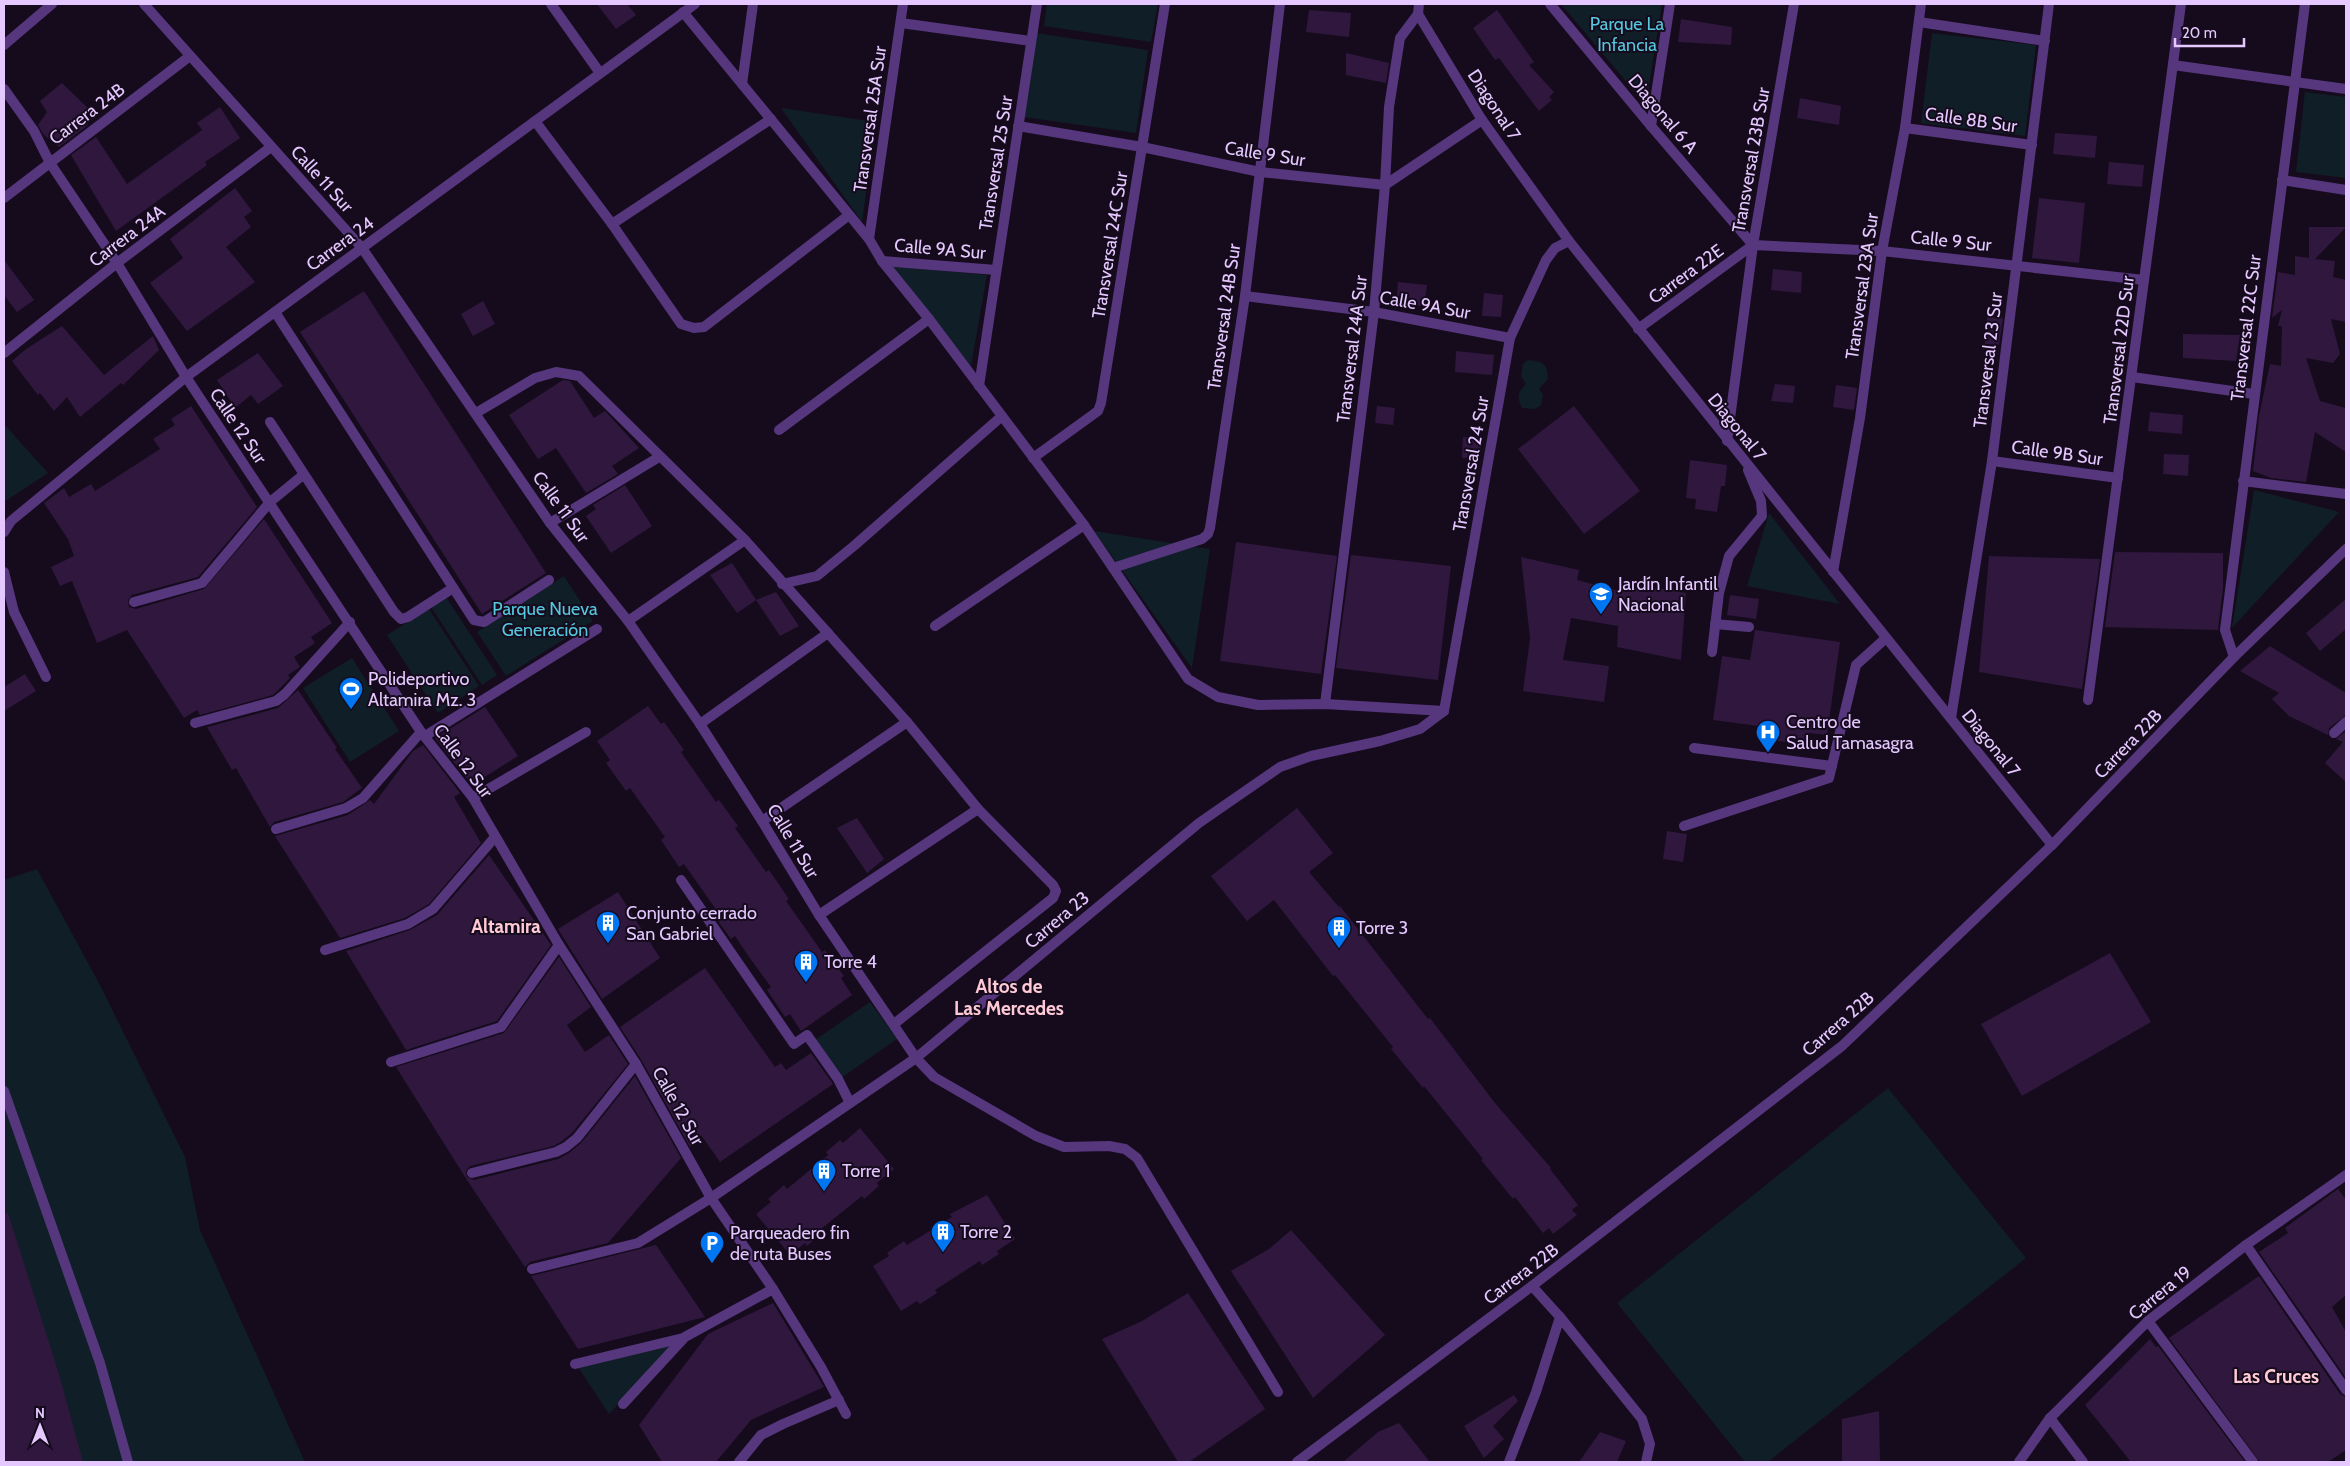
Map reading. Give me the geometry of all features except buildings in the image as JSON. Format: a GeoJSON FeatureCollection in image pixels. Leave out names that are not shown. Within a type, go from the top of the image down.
{"type":"FeatureCollection","features":[{"type":"Feature","properties":{"kind":"street"},"geometry":{"type":"LineString","coordinates":[[4,45],[52,4]]}},
{"type":"Feature","properties":{"kind":"street","name":"Calle 11 Sur"},"geometry":{"type":"LineString","coordinates":[[144,4],[362,248],[550,523],[628,621],[700,724],[819,915],[916,1058],[934,1077],[1036,1136],[1064,1147],[1109,1146],[1125,1149],[1137,1158],[1278,1392]]}},
{"type":"Feature","properties":{"kind":"street"},"geometry":{"type":"LineString","coordinates":[[551,4],[600,73]]}},
{"type":"Feature","properties":{"kind":"street","name":"Carrera 24"},"geometry":{"type":"LineString","coordinates":[[4,532],[11,521],[186,377],[695,4]]}},
{"type":"Feature","properties":{"kind":"street"},"geometry":{"type":"LineString","coordinates":[[742,84],[754,4]]}},
{"type":"Feature","properties":{"kind":"street","name":"Transversal 25A Sur"},"geometry":{"type":"LineString","coordinates":[[869,239],[903,4]]}},
{"type":"Feature","properties":{"kind":"street","name":"Transversal 25 Sur"},"geometry":{"type":"LineString","coordinates":[[978,386],[1037,4]]}},
{"type":"Feature","properties":{"kind":"street","name":"Transversal 24C Sur"},"geometry":{"type":"LineString","coordinates":[[1033,458],[1098,411],[1101,403],[1165,4]]}},
{"type":"Feature","properties":{"kind":"street","name":"Transversal 24B Sur"},"geometry":{"type":"LineString","coordinates":[[1113,568],[1202,539],[1208,534],[1245,296],[1280,4]]}},
{"type":"Feature","properties":{"kind":"street","name":"Diagonal 6 A"},"geometry":{"type":"LineString","coordinates":[[1550,4],[1753,245]]}},
{"type":"Feature","properties":{"kind":"street"},"geometry":{"type":"LineString","coordinates":[[1651,126],[1670,4]]}},
{"type":"Feature","properties":{"kind":"street","name":"Transversal 23B Sur"},"geometry":{"type":"LineString","coordinates":[[1728,441],[1753,245],[1794,4]]}},
{"type":"Feature","properties":{"kind":"street","name":"Transversal 23A Sur"},"geometry":{"type":"LineString","coordinates":[[1833,572],[1860,418],[1882,251],[1905,128],[1921,4]]}},
{"type":"Feature","properties":{"kind":"street","name":"Transversal 23 Sur"},"geometry":{"type":"LineString","coordinates":[[1951,718],[1992,461],[2049,4]]}},
{"type":"Feature","properties":{"kind":"street","name":"Transversal 22D Sur"},"geometry":{"type":"LineString","coordinates":[[2088,700],[2181,4]]}},
{"type":"Feature","properties":{"kind":"street","name":"Transversal 22C Sur"},"geometry":{"type":"LineString","coordinates":[[2234,657],[2225,630],[2254,394],[2306,4]]}},
{"type":"Feature","properties":{"kind":"street","name":"Diagonal 7"},"geometry":{"type":"LineString","coordinates":[[1418,9],[1482,120],[1569,241],[2052,845]]}},
{"type":"Feature","properties":{"kind":"street","name":"Transversal 24A Sur"},"geometry":{"type":"LineString","coordinates":[[1325,704],[1374,312],[1385,185],[1389,107],[1400,38],[1418,9]]}},
{"type":"Feature","properties":{"kind":"street"},"geometry":{"type":"LineString","coordinates":[[683,12],[869,239],[882,261],[929,319],[1084,525],[1188,679],[1218,697],[1258,705],[1325,704],[1444,711]]}},
{"type":"Feature","properties":{"kind":"street"},"geometry":{"type":"LineString","coordinates":[[1919,22],[2045,40]]}},
{"type":"Feature","properties":{"kind":"street"},"geometry":{"type":"LineString","coordinates":[[901,23],[1031,40]]}},
{"type":"Feature","properties":{"kind":"street","name":"Carrera 24B"},"geometry":{"type":"LineString","coordinates":[[4,198],[190,56]]}},
{"type":"Feature","properties":{"kind":"street"},"geometry":{"type":"LineString","coordinates":[[2173,65],[2346,88]]}},
{"type":"Feature","properties":{"kind":"street","name":"Calle 12 Sur"},"geometry":{"type":"LineString","coordinates":[[4,89],[34,131],[50,163],[117,263],[186,377],[423,734],[473,798],[559,945],[636,1064],[711,1198],[773,1289],[846,1414]]}},
{"type":"Feature","properties":{"kind":"street"},"geometry":{"type":"LineString","coordinates":[[612,224],[771,119]]}},
{"type":"Feature","properties":{"kind":"street"},"geometry":{"type":"LineString","coordinates":[[1385,185],[1482,120]]}},
{"type":"Feature","properties":{"kind":"street"},"geometry":{"type":"LineString","coordinates":[[535,121],[612,224],[681,324],[694,328],[704,327],[849,215]]}},
{"type":"Feature","properties":{"kind":"street","name":"Calle 9 Sur"},"geometry":{"type":"LineString","coordinates":[[1018,126],[1142,147],[1260,172],[1385,185]]}},
{"type":"Feature","properties":{"kind":"street","name":"Calle 8B Sur"},"geometry":{"type":"LineString","coordinates":[[1905,128],[2032,145]]}},
{"type":"Feature","properties":{"kind":"street","name":"Carrera 24A"},"geometry":{"type":"LineString","coordinates":[[4,353],[117,263],[271,148]]}},
{"type":"Feature","properties":{"kind":"street"},"geometry":{"type":"LineString","coordinates":[[2282,180],[2346,190]]}},
{"type":"Feature","properties":{"kind":"street","name":"Transversal 24 Sur"},"geometry":{"type":"LineString","coordinates":[[1444,711],[1510,338],[1546,260],[1555,248],[1569,241]]}},
{"type":"Feature","properties":{"kind":"street","name":"Calle 9 Sur"},"geometry":{"type":"LineString","coordinates":[[1753,245],[1882,251],[2144,280]]}},
{"type":"Feature","properties":{"kind":"street","name":"Carrera 22E"},"geometry":{"type":"LineString","coordinates":[[1638,328],[1753,245]]}},
{"type":"Feature","properties":{"kind":"street","name":"Calle 9A Sur"},"geometry":{"type":"LineString","coordinates":[[882,261],[996,270]]}},
{"type":"Feature","properties":{"kind":"street","name":"Calle 9A Sur"},"geometry":{"type":"LineString","coordinates":[[1245,296],[1374,312],[1510,338]]}},
{"type":"Feature","properties":{"kind":"street"},"geometry":{"type":"LineString","coordinates":[[275,312],[474,620],[484,622],[549,580]]}},
{"type":"Feature","properties":{"kind":"street"},"geometry":{"type":"LineString","coordinates":[[779,430],[929,319]]}},
{"type":"Feature","properties":{"kind":"street"},"geometry":{"type":"LineString","coordinates":[[476,413],[535,378],[556,372],[579,376],[745,540],[782,584],[907,722],[978,810],[1053,886],[1056,891],[1054,898],[894,1024]]}},
{"type":"Feature","properties":{"kind":"street"},"geometry":{"type":"LineString","coordinates":[[2132,377],[2254,394]]}},
{"type":"Feature","properties":{"kind":"street"},"geometry":{"type":"LineString","coordinates":[[782,584],[817,576],[855,546],[1002,416]]}},
{"type":"Feature","properties":{"kind":"street"},"geometry":{"type":"LineString","coordinates":[[270,422],[394,612],[401,619],[408,617],[453,588]]}},
{"type":"Feature","properties":{"kind":"street"},"geometry":{"type":"LineString","coordinates":[[550,523],[659,457]]}},
{"type":"Feature","properties":{"kind":"street"},"geometry":{"type":"LineString","coordinates":[[1712,652],[1719,593],[1729,556],[1762,516],[1759,494],[1743,460]]}},
{"type":"Feature","properties":{"kind":"street","name":"Calle 9B Sur"},"geometry":{"type":"LineString","coordinates":[[1992,461],[2118,478]]}},
{"type":"Feature","properties":{"kind":"street"},"geometry":{"type":"LineString","coordinates":[[134,602],[202,583],[270,502],[303,475]]}},
{"type":"Feature","properties":{"kind":"street"},"geometry":{"type":"LineString","coordinates":[[2243,481],[2346,494]]}},
{"type":"Feature","properties":{"kind":"street"},"geometry":{"type":"LineString","coordinates":[[936,626],[1084,525]]}},
{"type":"Feature","properties":{"kind":"street"},"geometry":{"type":"LineString","coordinates":[[628,621],[745,540]]}},
{"type":"Feature","properties":{"kind":"street","name":"Carrera 22B"},"geometry":{"type":"LineString","coordinates":[[1297,1462],[1532,1286],[1842,1046],[2052,845],[2234,657],[2346,549]]}},
{"type":"Feature","properties":{"kind":"street"},"geometry":{"type":"LineString","coordinates":[[4,572],[14,612],[46,677]]}},
{"type":"Feature","properties":{"kind":"street"},"geometry":{"type":"LineString","coordinates":[[195,724],[276,701],[285,694],[350,622]]}},
{"type":"Feature","properties":{"kind":"street"},"geometry":{"type":"LineString","coordinates":[[1715,624],[1749,627]]}},
{"type":"Feature","properties":{"kind":"street"},"geometry":{"type":"LineString","coordinates":[[276,829],[346,808],[363,798],[423,734],[597,629]]}},
{"type":"Feature","properties":{"kind":"street"},"geometry":{"type":"LineString","coordinates":[[700,724],[828,633]]}},
{"type":"Feature","properties":{"kind":"street"},"geometry":{"type":"LineString","coordinates":[[1684,826],[1829,778],[1856,665],[1886,638]]}},
{"type":"Feature","properties":{"kind":"street","name":"Carrera 23"},"geometry":{"type":"LineString","coordinates":[[532,1269],[638,1243],[711,1198],[916,1058],[1199,823],[1280,767],[1311,756],[1380,741],[1420,729],[1444,711]]}},
{"type":"Feature","properties":{"kind":"street"},"geometry":{"type":"LineString","coordinates":[[762,821],[907,722]]}},
{"type":"Feature","properties":{"kind":"street"},"geometry":{"type":"LineString","coordinates":[[2334,733],[2346,722]]}},
{"type":"Feature","properties":{"kind":"street"},"geometry":{"type":"LineString","coordinates":[[473,798],[586,732]]}},
{"type":"Feature","properties":{"kind":"street"},"geometry":{"type":"LineString","coordinates":[[1694,748],[1832,766]]}},
{"type":"Feature","properties":{"kind":"street"},"geometry":{"type":"LineString","coordinates":[[819,915],[978,810]]}},
{"type":"Feature","properties":{"kind":"street"},"geometry":{"type":"LineString","coordinates":[[325,950],[408,924],[433,909],[495,837]]}},
{"type":"Feature","properties":{"kind":"street"},"geometry":{"type":"LineString","coordinates":[[681,880],[794,1044],[807,1035],[838,1079],[850,1103]]}},
{"type":"Feature","properties":{"kind":"street"},"geometry":{"type":"LineString","coordinates":[[392,1062],[501,1027],[559,945]]}},
{"type":"Feature","properties":{"kind":"street"},"geometry":{"type":"LineString","coordinates":[[472,1174],[556,1152],[566,1147],[577,1138],[636,1064]]}},
{"type":"Feature","properties":{"kind":"street"},"geometry":{"type":"LineString","coordinates":[[4,1091],[100,1363],[128,1462]]}},
{"type":"Feature","properties":{"kind":"street","name":"Carrera 19"},"geometry":{"type":"LineString","coordinates":[[2019,1462],[2050,1418],[2148,1321],[2246,1244],[2345,1179]]}},
{"type":"Feature","properties":{"kind":"street"},"geometry":{"type":"LineString","coordinates":[[2246,1244],[2346,1390]]}},
{"type":"Feature","properties":{"kind":"street"},"geometry":{"type":"LineString","coordinates":[[1532,1286],[1560,1317],[1642,1420],[1650,1444],[1646,1462]]}},
{"type":"Feature","properties":{"kind":"street"},"geometry":{"type":"LineString","coordinates":[[575,1364],[683,1338],[773,1289]]}},
{"type":"Feature","properties":{"kind":"street"},"geometry":{"type":"LineString","coordinates":[[1509,1462],[1536,1392],[1560,1317]]}},
{"type":"Feature","properties":{"kind":"street"},"geometry":{"type":"LineString","coordinates":[[2148,1321],[2252,1462]]}},
{"type":"Feature","properties":{"kind":"street"},"geometry":{"type":"LineString","coordinates":[[622,1404],[683,1338]]}},
{"type":"Feature","properties":{"kind":"street"},"geometry":{"type":"LineString","coordinates":[[739,1462],[761,1436],[783,1424],[839,1400]]}},
{"type":"Feature","properties":{"kind":"street"},"geometry":{"type":"LineString","coordinates":[[2050,1418],[2083,1462]]}},
{"type":"Feature","properties":{"kind":"green space"},"geometry":{"type":"Polygon","coordinates":[[[1047,4],[1158,4],[1151,42],[1044,26],[1047,4]]]}},
{"type":"Feature","properties":{"kind":"green space","name":"Parque La Infancia"},"geometry":{"type":"Polygon","coordinates":[[[1561,4],[1662,4],[1646,105],[1561,4]]]}},
{"type":"Feature","properties":{"kind":"green space"},"geometry":{"type":"Polygon","coordinates":[[[1036,33],[1148,50],[1136,133],[1024,117],[1036,33]]]}},
{"type":"Feature","properties":{"kind":"green space"},"geometry":{"type":"Polygon","coordinates":[[[1932,33],[2036,45],[2025,136],[1921,123],[1932,33]]]}},
{"type":"Feature","properties":{"kind":"green space"},"geometry":{"type":"Polygon","coordinates":[[[2305,92],[2346,97],[2346,178],[2296,172],[2305,92]]]}},
{"type":"Feature","properties":{"kind":"green space"},"geometry":{"type":"Polygon","coordinates":[[[781,108],[876,122],[862,222],[781,108]]]}},
{"type":"Feature","properties":{"kind":"green space"},"geometry":{"type":"Polygon","coordinates":[[[891,266],[987,275],[971,366],[891,266]]]}},
{"type":"Feature","properties":{"kind":"green space"},"geometry":{"type":"Polygon","coordinates":[[[1528,360],[1543,364],[1548,374],[1548,379],[1539,389],[1543,395],[1541,405],[1535,409],[1522,408],[1519,401],[1519,393],[1526,384],[1521,376],[1523,364],[1528,360]]]}},
{"type":"Feature","properties":{"kind":"green space"},"geometry":{"type":"Polygon","coordinates":[[[4,424],[48,473],[4,502],[4,424]]]}},
{"type":"Feature","properties":{"kind":"green space"},"geometry":{"type":"Polygon","coordinates":[[[2254,490],[2339,512],[2232,628],[2254,490]]]}},
{"type":"Feature","properties":{"kind":"green space"},"geometry":{"type":"Polygon","coordinates":[[[1769,513],[1840,604],[1747,586],[1769,513]]]}},
{"type":"Feature","properties":{"kind":"green space"},"geometry":{"type":"Polygon","coordinates":[[[1094,531],[1210,549],[1192,668],[1094,531]]]}},
{"type":"Feature","properties":{"kind":"green space","name":"Parque Nueva Generación"},"geometry":{"type":"Polygon","coordinates":[[[564,576],[593,621],[506,676],[477,632],[564,576]]]}},
{"type":"Feature","properties":{"kind":"green space"},"geometry":{"type":"Polygon","coordinates":[[[446,597],[497,675],[482,685],[431,607],[446,597]]]}},
{"type":"Feature","properties":{"kind":"green space"},"geometry":{"type":"Polygon","coordinates":[[[429,609],[479,686],[438,713],[387,635],[429,609]]]}},
{"type":"Feature","properties":{"kind":"green space","name":"Polideportivo Altamira Mz. 3"},"geometry":{"type":"Polygon","coordinates":[[[352,658],[399,731],[350,762],[303,688],[352,658]]]}},
{"type":"Feature","properties":{"kind":"green space"},"geometry":{"type":"Polygon","coordinates":[[[37,869],[101,987],[185,1157],[200,1230],[305,1462],[4,1462],[4,880],[37,869]]]}},
{"type":"Feature","properties":{"kind":"green space"},"geometry":{"type":"Polygon","coordinates":[[[870,1002],[897,1039],[841,1078],[815,1040],[870,1002]]]}},
{"type":"Feature","properties":{"kind":"green space"},"geometry":{"type":"Polygon","coordinates":[[[1888,1088],[2026,1258],[1768,1462],[1745,1462],[1617,1303],[1888,1088]]]}},
{"type":"Feature","properties":{"kind":"green space"},"geometry":{"type":"Polygon","coordinates":[[[676,1343],[609,1414],[578,1367],[676,1343]]]}},
{"type":"Feature","properties":{"kind":"place","name":"Jardín Infantil Nacional"},"geometry":{"type":"Point","coordinates":[1601,615]}},
{"type":"Feature","properties":{"kind":"place","name":"Polideportivo Altamira Mz. 3"},"geometry":{"type":"Point","coordinates":[351,710]}},
{"type":"Feature","properties":{"kind":"place","name":"Centro de Salud Tamasagra"},"geometry":{"type":"Point","coordinates":[1768,753]}},
{"type":"Feature","properties":{"kind":"place","name":"Conjunto cerrado San Gabriel"},"geometry":{"type":"Point","coordinates":[608,944]}},
{"type":"Feature","properties":{"kind":"place","name":"Torre 3"},"geometry":{"type":"Point","coordinates":[1339,949]}},
{"type":"Feature","properties":{"kind":"place","name":"Torre 4"},"geometry":{"type":"Point","coordinates":[806,983]}},
{"type":"Feature","properties":{"kind":"place","name":"Torre 1"},"geometry":{"type":"Point","coordinates":[824,1192]}},
{"type":"Feature","properties":{"kind":"place","name":"Torre 2"},"geometry":{"type":"Point","coordinates":[943,1253]}},
{"type":"Feature","properties":{"kind":"place","name":"Parqueadero fin de ruta Buses"},"geometry":{"type":"Point","coordinates":[712,1264]}},
{"type":"Feature","properties":{"kind":"district","name":"Altamira"},"geometry":{"type":"Point","coordinates":[506,926]}},
{"type":"Feature","properties":{"kind":"district","name":"Altos de Las Mercedes"},"geometry":{"type":"Point","coordinates":[1009,997]}},
{"type":"Feature","properties":{"kind":"district","name":"Las Cruces"},"geometry":{"type":"Point","coordinates":[2276,1376]}}]}
